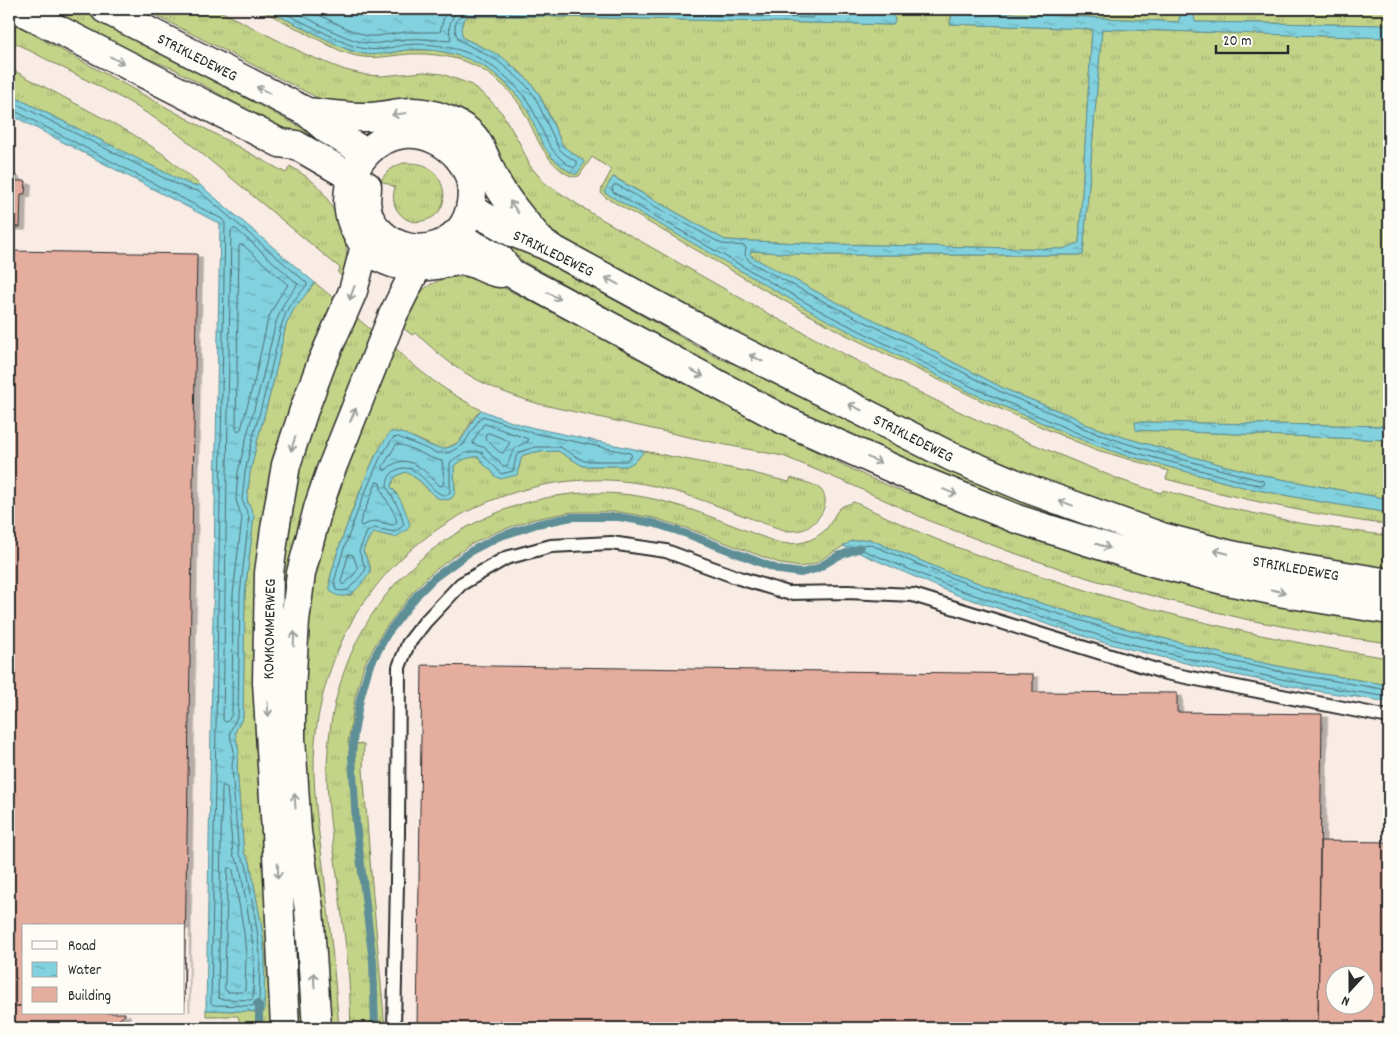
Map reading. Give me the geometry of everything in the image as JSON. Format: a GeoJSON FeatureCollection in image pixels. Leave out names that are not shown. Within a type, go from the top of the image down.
{"type":"FeatureCollection","features":[{"type":"Feature","properties":{"kind":"main road"},"geometry":{"type":"LineString","coordinates":[[18,9],[280,143],[296,145],[355,174],[367,186],[366,207],[368,215],[378,230],[392,241],[408,248],[421,258]]}},
{"type":"Feature","properties":{"kind":"main road","name":"STRIKLEDEWEG"},"geometry":{"type":"LineString","coordinates":[[105,9],[307,112],[328,130],[355,174]]}},
{"type":"Feature","properties":{"kind":"main road"},"geometry":{"type":"LineString","coordinates":[[307,112],[364,118],[412,112],[433,115],[453,122],[475,138],[487,158],[502,191],[522,220],[545,245]]}},
{"type":"Feature","properties":{"kind":"main road"},"geometry":{"type":"LineString","coordinates":[[406,134],[422,135],[435,139],[447,146],[466,169],[472,192],[470,209],[453,249],[421,258],[403,267],[380,257],[365,246],[358,236],[351,220],[355,174],[380,142],[406,134]]}},
{"type":"Feature","properties":{"kind":"main road","name":"STRIKLEDEWEG"},"geometry":{"type":"LineString","coordinates":[[470,209],[512,232],[545,245],[724,342],[943,453],[1031,490],[1162,537],[1291,567],[1389,583]]}},
{"type":"Feature","properties":{"kind":"main road","name":"KOMKOMMERWEG"},"geometry":{"type":"LineString","coordinates":[[285,1028],[267,682],[269,573],[286,464],[319,370],[353,292],[365,246]]}},
{"type":"Feature","properties":{"kind":"main road","name":"STRIKLEDEWEG"},"geometry":{"type":"LineString","coordinates":[[453,249],[464,261],[494,272],[511,273],[784,420],[905,474],[1017,519],[1156,562],[1223,580],[1285,593],[1389,610]]}},
{"type":"Feature","properties":{"kind":"main road","name":"KOMKOMMERWEG"},"geometry":{"type":"LineString","coordinates":[[317,1028],[309,909],[297,832],[291,738],[291,690],[295,620],[301,573],[328,479],[394,315],[421,258]]}},
{"type":"Feature","properties":{"kind":"lane"},"geometry":{"type":"LineString","coordinates":[[394,1028],[399,667],[408,644],[425,622],[461,584],[506,558],[551,546],[611,543],[666,551],[739,578],[788,593],[847,592],[913,595],[1166,673],[1389,717]]}},
{"type":"Feature","properties":{"kind":"green space"},"geometry":{"type":"Polygon","coordinates":[[[31,9],[79,9],[317,136],[312,145],[174,69],[31,9]]]}},
{"type":"Feature","properties":{"kind":"green space"},"geometry":{"type":"Polygon","coordinates":[[[143,9],[216,9],[309,56],[345,70],[366,75],[382,76],[423,72],[442,74],[470,84],[488,98],[502,113],[530,166],[545,183],[591,213],[765,312],[941,403],[997,429],[1121,480],[1161,493],[1163,490],[1224,507],[1299,523],[1389,536],[1389,574],[1229,545],[1001,469],[760,350],[547,229],[372,107],[322,100],[143,9]]]}},
{"type":"Feature","properties":{"kind":"green space"},"geometry":{"type":"Polygon","coordinates":[[[258,9],[265,9],[353,52],[365,54],[392,53],[406,50],[434,50],[465,57],[478,63],[495,74],[523,102],[552,158],[571,173],[583,160],[563,146],[540,96],[525,77],[496,54],[463,38],[462,26],[467,16],[891,25],[894,23],[890,13],[720,9],[1183,9],[1178,22],[952,10],[950,24],[1092,29],[1079,243],[1063,249],[725,240],[614,177],[605,193],[824,318],[970,392],[1087,442],[1121,454],[1247,488],[1389,513],[1389,525],[1277,506],[1166,479],[1169,471],[1097,450],[984,402],[842,333],[605,197],[601,193],[602,188],[611,171],[592,157],[579,176],[570,176],[562,171],[553,163],[541,146],[523,110],[514,97],[494,78],[472,64],[431,54],[370,58],[351,55],[258,9]]]}},
{"type":"Feature","properties":{"kind":"green space"},"geometry":{"type":"Polygon","coordinates":[[[1193,9],[1389,9],[1389,25],[1194,22],[1193,9]]]}},
{"type":"Feature","properties":{"kind":"green space"},"geometry":{"type":"Polygon","coordinates":[[[9,21],[286,173],[290,166],[311,180],[326,196],[341,230],[347,255],[344,278],[338,273],[340,268],[172,129],[129,102],[9,40],[9,21]]]}},
{"type":"Feature","properties":{"kind":"green space"},"geometry":{"type":"Polygon","coordinates":[[[1102,29],[1389,38],[1389,426],[1136,422],[1137,430],[1389,440],[1389,499],[1275,478],[1222,465],[1126,438],[1085,424],[1074,417],[1007,390],[910,337],[834,301],[749,254],[750,251],[814,255],[1083,255],[1102,29]]]}},
{"type":"Feature","properties":{"kind":"green space"},"geometry":{"type":"Polygon","coordinates":[[[9,68],[131,133],[163,154],[200,185],[194,186],[176,178],[9,94],[9,68]]]}},
{"type":"Feature","properties":{"kind":"green space"},"geometry":{"type":"Polygon","coordinates":[[[403,163],[426,166],[439,179],[443,188],[443,205],[432,218],[416,222],[403,217],[398,212],[393,199],[395,187],[381,181],[390,170],[403,163]]]}},
{"type":"Feature","properties":{"kind":"green space"},"geometry":{"type":"Polygon","coordinates":[[[508,240],[716,357],[809,394],[1216,568],[1015,506],[823,425],[741,382],[503,250],[508,240]]]}},
{"type":"Feature","properties":{"kind":"green space"},"geometry":{"type":"Polygon","coordinates":[[[467,277],[502,287],[566,319],[768,428],[870,478],[906,493],[954,498],[1389,616],[1389,643],[1330,635],[1249,620],[1091,579],[1008,551],[932,522],[783,456],[539,404],[503,392],[458,368],[415,333],[412,335],[398,324],[415,299],[427,287],[443,279],[467,277]]]}},
{"type":"Feature","properties":{"kind":"green space"},"geometry":{"type":"Polygon","coordinates":[[[315,283],[336,300],[314,357],[256,747],[262,826],[274,882],[279,1028],[241,1028],[238,1016],[206,1016],[206,1010],[264,1012],[265,955],[250,862],[244,853],[237,765],[238,744],[235,739],[235,732],[243,717],[245,594],[254,516],[247,500],[250,473],[286,325],[293,309],[315,283]]]}},
{"type":"Feature","properties":{"kind":"green space"},"geometry":{"type":"Polygon","coordinates":[[[351,313],[377,335],[295,571],[312,1028],[293,1028],[274,623],[294,475],[351,313]]]}},
{"type":"Feature","properties":{"kind":"green space"},"geometry":{"type":"Polygon","coordinates":[[[390,342],[410,362],[433,380],[481,410],[475,416],[459,442],[447,448],[439,449],[413,437],[375,456],[356,500],[329,582],[342,596],[351,595],[370,573],[370,566],[363,551],[372,534],[378,533],[396,537],[396,492],[391,487],[396,477],[406,472],[421,482],[435,497],[444,500],[450,499],[455,493],[454,466],[462,460],[472,457],[479,457],[495,476],[519,468],[523,455],[535,452],[558,451],[583,466],[626,466],[634,462],[644,451],[745,471],[789,482],[791,478],[806,482],[820,489],[824,494],[825,505],[820,516],[812,525],[800,530],[787,531],[685,495],[643,484],[622,481],[586,480],[551,484],[516,492],[483,504],[452,520],[423,540],[396,563],[357,612],[341,642],[324,691],[317,725],[314,758],[315,791],[339,1028],[325,1028],[298,692],[317,546],[390,342]]]}},
{"type":"Feature","properties":{"kind":"green space"},"geometry":{"type":"Polygon","coordinates":[[[584,493],[624,494],[655,499],[708,516],[776,542],[790,544],[816,537],[827,528],[840,508],[854,502],[952,546],[1095,593],[1220,626],[1304,644],[1389,658],[1389,685],[1287,668],[1236,657],[1116,626],[1004,592],[950,573],[869,539],[852,541],[814,564],[800,567],[782,564],[654,518],[619,512],[572,512],[535,519],[496,532],[468,546],[430,574],[414,591],[383,631],[364,665],[355,698],[348,743],[364,744],[363,769],[385,1028],[351,1028],[347,959],[330,817],[327,772],[329,740],[334,710],[341,680],[352,651],[366,624],[404,574],[445,540],[482,519],[521,504],[563,495],[584,493]]]}},
{"type":"Feature","properties":{"kind":"water"},"geometry":{"type":"Polygon","coordinates":[[[265,9],[720,9],[890,13],[895,19],[891,25],[467,16],[462,26],[463,38],[501,56],[529,81],[539,94],[563,146],[585,162],[577,174],[574,174],[560,165],[548,152],[528,112],[513,90],[483,66],[460,56],[433,50],[406,50],[386,54],[358,53],[265,9]]]}},
{"type":"Feature","properties":{"kind":"water"},"geometry":{"type":"Polygon","coordinates":[[[1183,9],[1193,9],[1195,22],[1389,25],[1389,38],[1102,29],[1083,255],[814,255],[751,251],[750,254],[752,257],[834,301],[910,337],[1007,390],[1074,417],[1085,424],[1126,438],[1222,465],[1275,478],[1389,499],[1389,513],[1247,488],[1121,454],[1087,442],[970,392],[823,318],[605,193],[613,177],[725,240],[1063,249],[1079,243],[1092,29],[950,24],[953,10],[1178,22],[1183,9]]]}},
{"type":"Feature","properties":{"kind":"water"},"geometry":{"type":"Polygon","coordinates":[[[9,94],[176,178],[194,186],[200,185],[315,283],[294,309],[286,325],[250,473],[247,500],[254,516],[245,594],[243,717],[235,732],[239,752],[237,765],[244,853],[250,862],[265,955],[264,1012],[206,1010],[220,224],[9,114],[9,94]]]}},
{"type":"Feature","properties":{"kind":"water"},"geometry":{"type":"Polygon","coordinates":[[[481,410],[534,428],[644,451],[634,462],[627,466],[583,466],[558,451],[535,452],[523,455],[517,475],[500,479],[484,465],[479,457],[469,458],[454,466],[455,493],[451,499],[445,500],[436,497],[421,482],[406,472],[400,474],[394,479],[391,487],[403,505],[410,525],[407,530],[396,537],[378,533],[372,534],[363,551],[370,566],[370,573],[358,588],[350,594],[342,596],[333,593],[330,589],[330,580],[340,545],[371,465],[390,432],[408,435],[433,447],[450,447],[462,439],[481,410]]]}},
{"type":"Feature","properties":{"kind":"water"},"geometry":{"type":"Polygon","coordinates":[[[1135,422],[1389,426],[1389,440],[1136,430],[1135,422]]]}},
{"type":"Feature","properties":{"kind":"water"},"geometry":{"type":"Polygon","coordinates":[[[869,539],[950,573],[1004,592],[1116,626],[1236,657],[1287,668],[1389,685],[1389,702],[1305,689],[1221,672],[1102,642],[957,595],[843,546],[852,541],[869,539]]]}},
{"type":"Feature","properties":{"kind":"building"},"geometry":{"type":"Polygon","coordinates":[[[9,170],[16,177],[15,181],[26,181],[25,194],[21,194],[20,227],[9,227],[9,170]]]}},
{"type":"Feature","properties":{"kind":"building"},"geometry":{"type":"Polygon","coordinates":[[[9,251],[197,254],[185,951],[185,924],[22,924],[22,1006],[9,1006],[9,251]]]}},
{"type":"Feature","properties":{"kind":"building"},"geometry":{"type":"Polygon","coordinates":[[[422,665],[1033,674],[1033,692],[1177,693],[1177,712],[1322,714],[1318,1028],[417,1028],[422,665]]]}},
{"type":"Feature","properties":{"kind":"building"},"geometry":{"type":"Polygon","coordinates":[[[1320,841],[1389,842],[1389,1028],[1318,1028],[1320,841]]]}},
{"type":"Feature","properties":{"kind":"building"},"geometry":{"type":"Polygon","coordinates":[[[9,1006],[22,1006],[22,1014],[125,1014],[108,1028],[9,1028],[9,1006]]]}},
{"type":"Feature","properties":{"kind":"waterway"},"geometry":{"type":"LineString","coordinates":[[375,1028],[373,962],[356,824],[352,755],[354,733],[360,699],[369,667],[387,634],[418,594],[434,578],[471,551],[498,537],[537,524],[572,517],[619,517],[653,523],[780,570],[801,573],[816,569],[838,556],[860,548]]}},
{"type":"Feature","properties":{"kind":"waterway"},"geometry":{"type":"LineString","coordinates":[[257,1004],[259,1006],[259,1028]]}}]}
